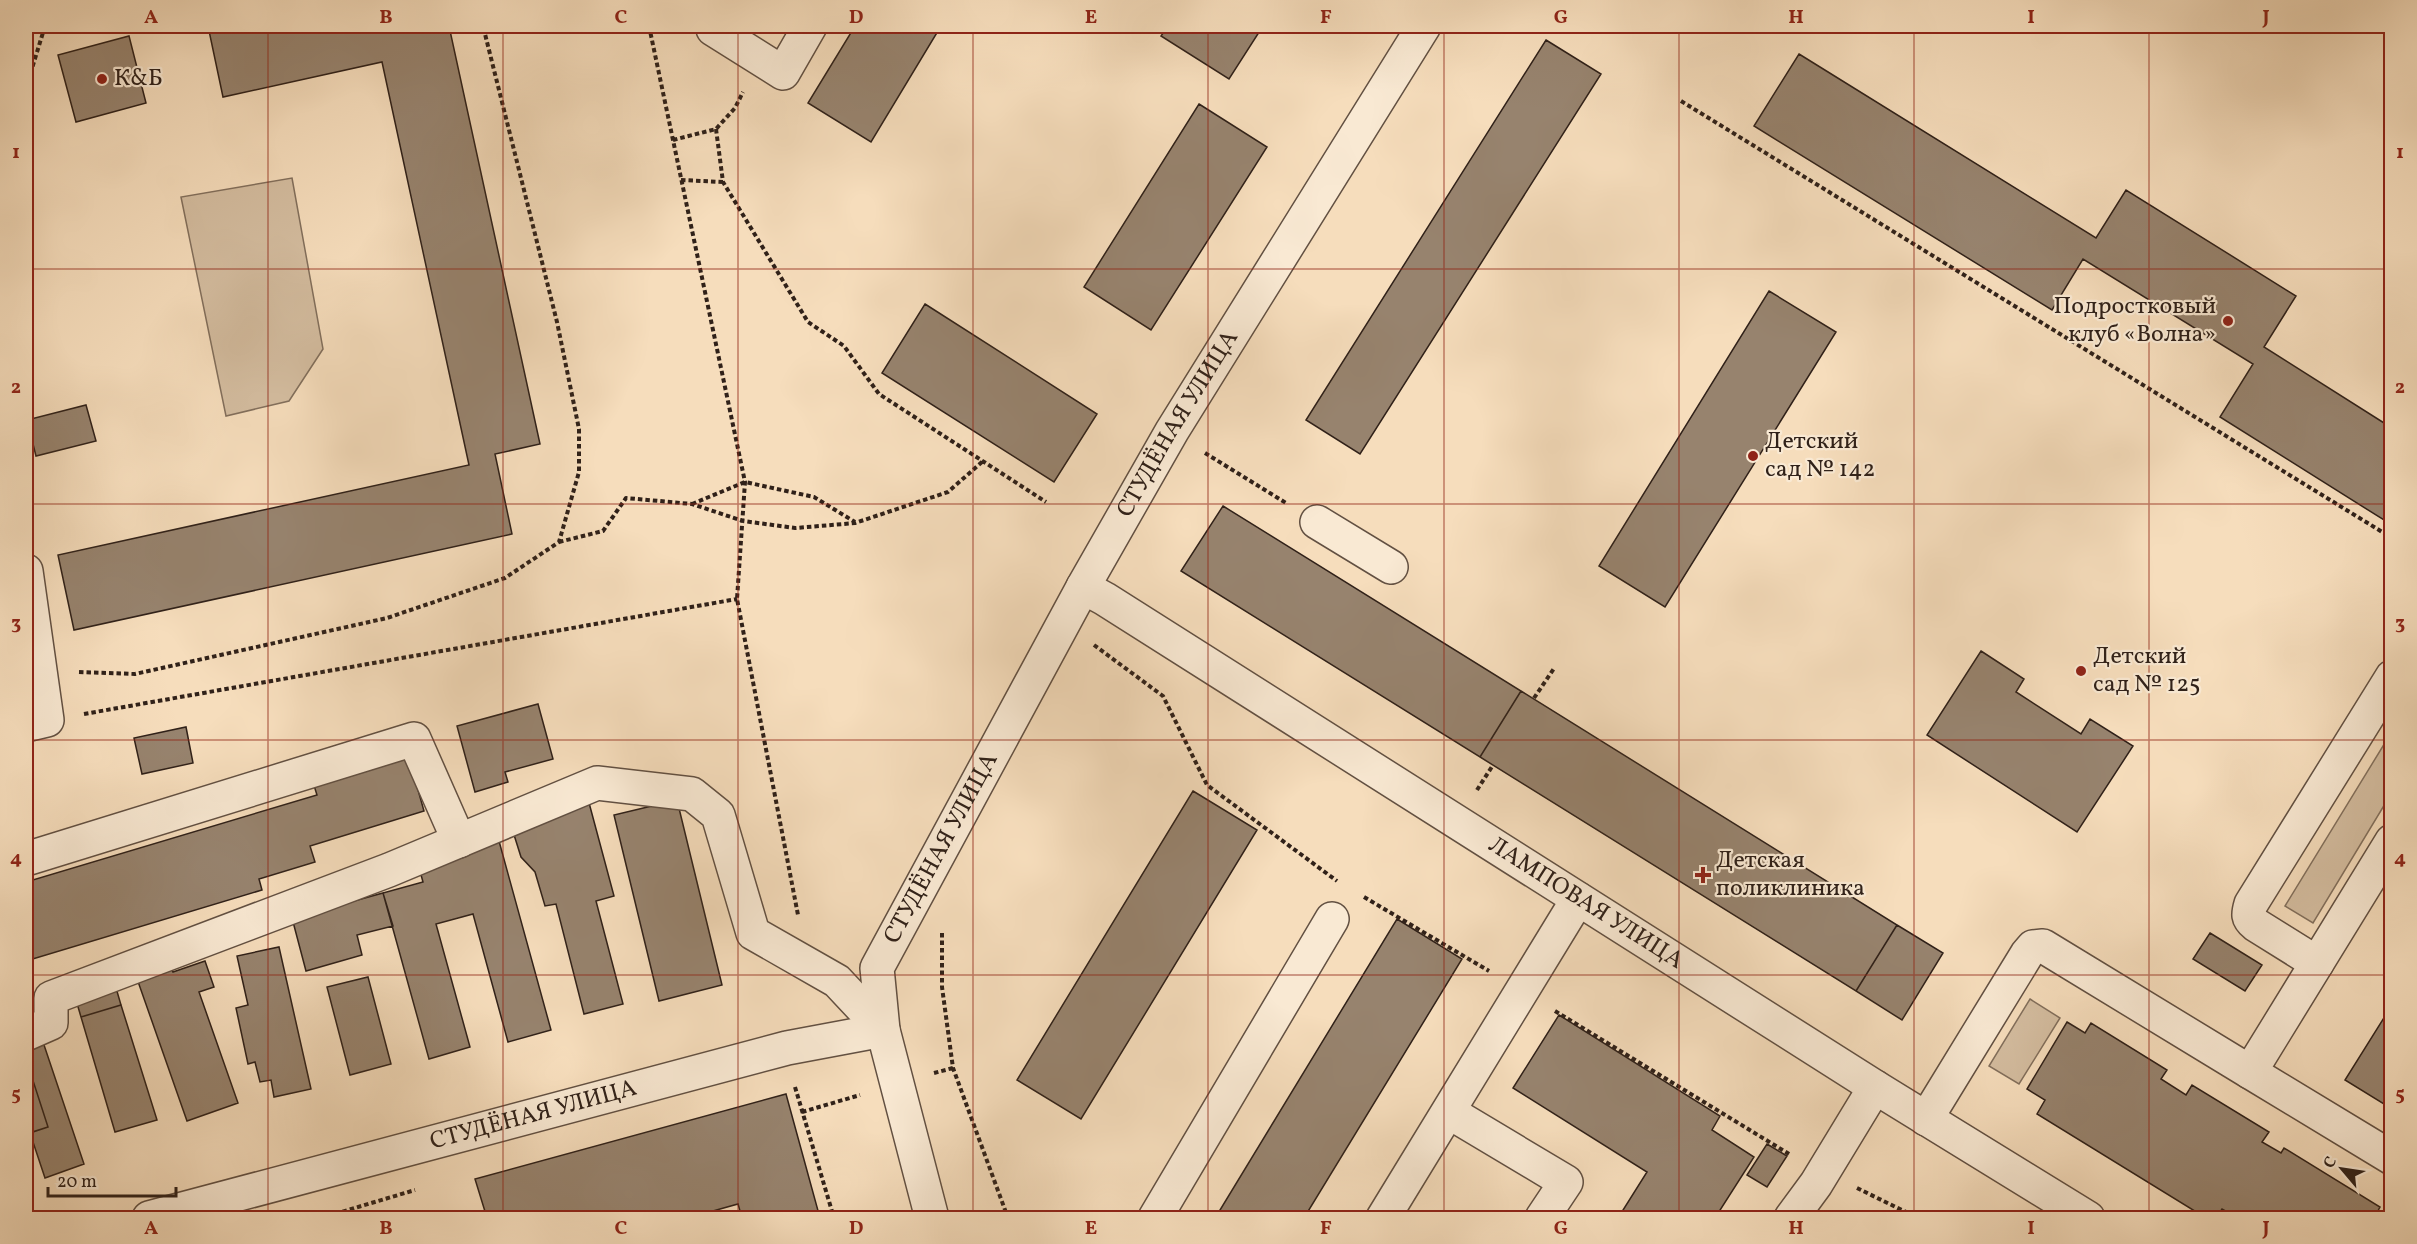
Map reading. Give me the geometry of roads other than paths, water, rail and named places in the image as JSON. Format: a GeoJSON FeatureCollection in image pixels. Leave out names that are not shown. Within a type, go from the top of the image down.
{"type":"FeatureCollection","features":[{"type":"Feature","properties":{"kind":"street"},"geometry":{"type":"LineString","coordinates":[[715,26],[713,29],[783,73],[810,26]]}},
{"type":"Feature","properties":{"kind":"street","name":"СТУДЁНАЯ УЛИЦА"},"geometry":{"type":"LineString","coordinates":[[149,1218],[787,1048],[883,1030],[877,968],[1083,587],[1172,431],[1424,26]]}},
{"type":"Feature","properties":{"kind":"street"},"geometry":{"type":"LineString","coordinates":[[1317,522],[1391,567]]}},
{"type":"Feature","properties":{"kind":"street"},"geometry":{"type":"LineString","coordinates":[[26,571],[39,667],[36,722]]}},
{"type":"Feature","properties":{"kind":"street","name":"ЛАМПОВАЯ УЛИЦА"},"geometry":{"type":"LineString","coordinates":[[1083,587],[1115,605],[1875,1087],[2088,1218]]}},
{"type":"Feature","properties":{"kind":"street"},"geometry":{"type":"LineString","coordinates":[[2317,963],[2256,925],[2250,920],[2248,914],[2257,893],[2391,677]]}},
{"type":"Feature","properties":{"kind":"street"},"geometry":{"type":"LineString","coordinates":[[26,860],[414,739],[459,840]]}},
{"type":"Feature","properties":{"kind":"street"},"geometry":{"type":"LineString","coordinates":[[26,1034],[51,1023],[51,998],[389,870],[597,783],[692,794],[718,815],[753,933],[837,981],[883,1030],[932,1218]]}},
{"type":"Feature","properties":{"kind":"street"},"geometry":{"type":"LineString","coordinates":[[2250,1072],[2391,842]]}},
{"type":"Feature","properties":{"kind":"street"},"geometry":{"type":"LineString","coordinates":[[1383,1218],[1578,899]]}},
{"type":"Feature","properties":{"kind":"street"},"geometry":{"type":"LineString","coordinates":[[1155,1218],[1332,919]]}},
{"type":"Feature","properties":{"kind":"street"},"geometry":{"type":"LineString","coordinates":[[1926,1119],[2027,954],[2033,947],[2043,946],[2391,1158]]}},
{"type":"Feature","properties":{"kind":"street"},"geometry":{"type":"LineString","coordinates":[[1791,1218],[1816,1184],[1875,1087]]}},
{"type":"Feature","properties":{"kind":"street"},"geometry":{"type":"LineString","coordinates":[[1449,1112],[1566,1182],[1542,1218]]}},
{"type":"Feature","properties":{"kind":"place","name":"К&Б"},"geometry":{"type":"Point","coordinates":[102,79]}},
{"type":"Feature","properties":{"kind":"place","name":"Подростковый клуб «Волна»"},"geometry":{"type":"Point","coordinates":[2228,321]}},
{"type":"Feature","properties":{"kind":"place","name":"Детский сад № 142"},"geometry":{"type":"Point","coordinates":[1753,456]}},
{"type":"Feature","properties":{"kind":"place","name":"Детский сад № 125"},"geometry":{"type":"Point","coordinates":[2081,671]}},
{"type":"Feature","properties":{"kind":"place","name":"Детская поликлиника"},"geometry":{"type":"Point","coordinates":[1703,875]}}]}
